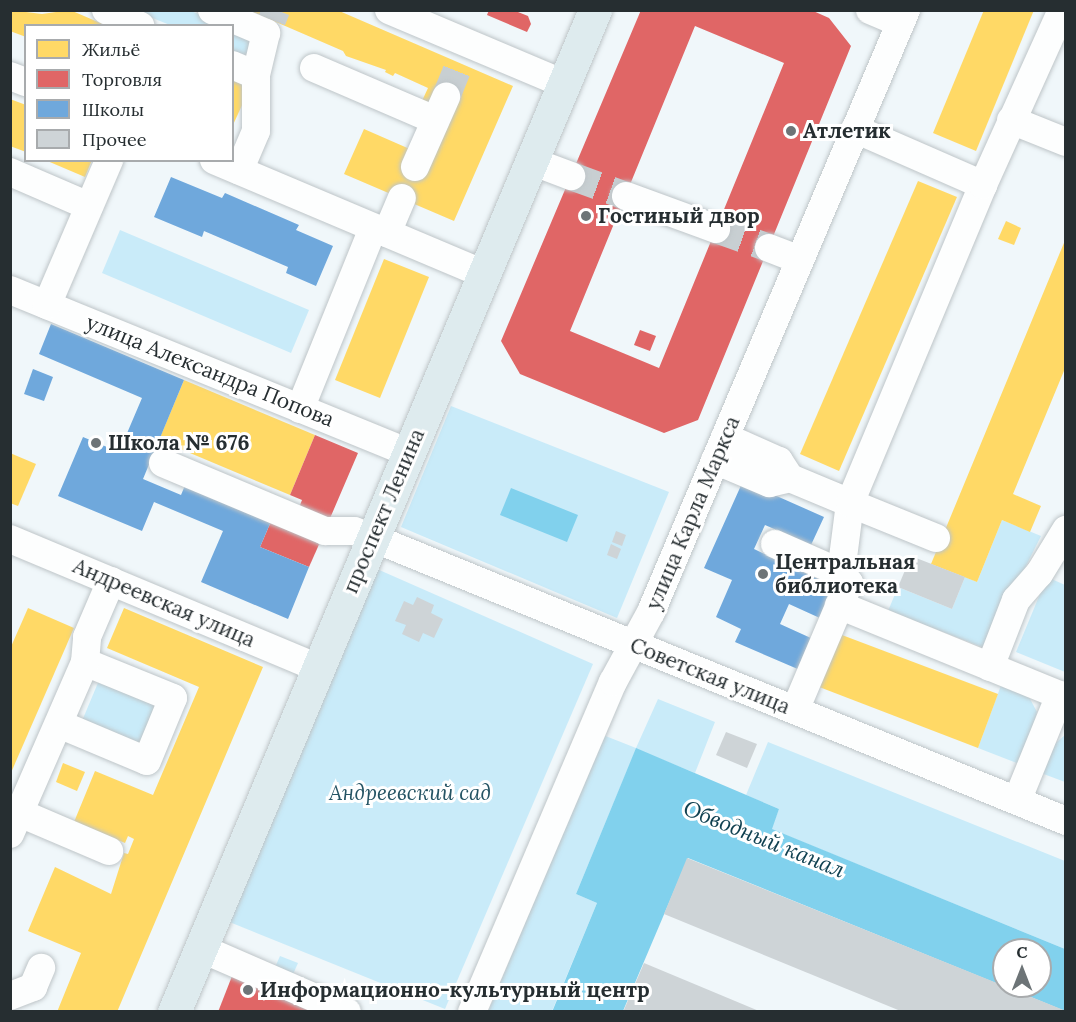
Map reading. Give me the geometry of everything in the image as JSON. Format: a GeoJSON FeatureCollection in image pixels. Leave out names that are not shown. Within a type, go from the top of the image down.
{"type":"FeatureCollection","features":[{"type":"Feature","properties":{"kind":"main road","name":"проспект Ленина"},"geometry":{"type":"LineString","coordinates":[[474,270],[531,161],[572,10]]}},
{"type":"Feature","properties":{"kind":"main road","name":"проспект Ленина"},"geometry":{"type":"LineString","coordinates":[[152,1011],[309,664],[554,80],[595,10]]}},
{"type":"Feature","properties":{"kind":"main road","name":"проспект Ленина"},"geometry":{"type":"LineString","coordinates":[[174,1011],[309,664]]}},
{"type":"Feature","properties":{"kind":"street"},"geometry":{"type":"LineString","coordinates":[[106,10],[137,24]]}},
{"type":"Feature","properties":{"kind":"street"},"geometry":{"type":"LineString","coordinates":[[212,10],[269,27],[244,70],[256,131],[234,157]]}},
{"type":"Feature","properties":{"kind":"street"},"geometry":{"type":"LineString","coordinates":[[389,10],[464,53],[554,80]]}},
{"type":"Feature","properties":{"kind":"street"},"geometry":{"type":"LineString","coordinates":[[870,10],[903,17]]}},
{"type":"Feature","properties":{"kind":"street"},"geometry":{"type":"LineString","coordinates":[[841,573],[850,503],[983,185],[1062,10]]}},
{"type":"Feature","properties":{"kind":"street","name":"улица Карла Маркса"},"geometry":{"type":"LineString","coordinates":[[472,1011],[613,682],[634,645],[720,449],[903,17]]}},
{"type":"Feature","properties":{"kind":"street"},"geometry":{"type":"LineString","coordinates":[[314,68],[441,109],[415,167]]}},
{"type":"Feature","properties":{"kind":"street"},"geometry":{"type":"LineString","coordinates":[[1011,120],[1065,142]]}},
{"type":"Feature","properties":{"kind":"street"},"geometry":{"type":"LineString","coordinates":[[855,129],[983,185]]}},
{"type":"Feature","properties":{"kind":"street"},"geometry":{"type":"LineString","coordinates":[[531,161],[571,176]]}},
{"type":"Feature","properties":{"kind":"street"},"geometry":{"type":"LineString","coordinates":[[47,305],[108,162]]}},
{"type":"Feature","properties":{"kind":"street"},"geometry":{"type":"LineString","coordinates":[[226,166],[474,270]]}},
{"type":"Feature","properties":{"kind":"street"},"geometry":{"type":"LineString","coordinates":[[10,172],[89,206]]}},
{"type":"Feature","properties":{"kind":"street"},"geometry":{"type":"LineString","coordinates":[[626,196],[716,229]]}},
{"type":"Feature","properties":{"kind":"street"},"geometry":{"type":"LineString","coordinates":[[300,408],[380,230],[402,198]]}},
{"type":"Feature","properties":{"kind":"street"},"geometry":{"type":"LineString","coordinates":[[769,248],[800,260]]}},
{"type":"Feature","properties":{"kind":"street","name":"улица Александра Попова"},"geometry":{"type":"LineString","coordinates":[[10,290],[399,449]]}},
{"type":"Feature","properties":{"kind":"street"},"geometry":{"type":"LineString","coordinates":[[720,449],[770,483],[790,478],[936,538]]}},
{"type":"Feature","properties":{"kind":"street"},"geometry":{"type":"LineString","coordinates":[[163,463],[325,531],[363,535]]}},
{"type":"Feature","properties":{"kind":"street"},"geometry":{"type":"LineString","coordinates":[[990,667],[1016,600],[1039,574],[1065,530]]}},
{"type":"Feature","properties":{"kind":"street","name":"Советская улица"},"geometry":{"type":"LineString","coordinates":[[363,535],[1065,821]]}},
{"type":"Feature","properties":{"kind":"street","name":"Андреевская улица"},"geometry":{"type":"LineString","coordinates":[[10,539],[309,664]]}},
{"type":"Feature","properties":{"kind":"street"},"geometry":{"type":"LineString","coordinates":[[776,544],[841,573],[849,583],[795,710]]}},
{"type":"Feature","properties":{"kind":"street"},"geometry":{"type":"LineString","coordinates":[[109,851],[15,824],[85,662],[87,637],[111,581]]}},
{"type":"Feature","properties":{"kind":"street"},"geometry":{"type":"LineString","coordinates":[[839,605],[1060,695],[1059,714],[1017,801]]}},
{"type":"Feature","properties":{"kind":"street"},"geometry":{"type":"LineString","coordinates":[[58,723],[147,761],[173,698],[85,662]]}},
{"type":"Feature","properties":{"kind":"street"},"geometry":{"type":"LineString","coordinates":[[200,948],[347,1011]]}},
{"type":"Feature","properties":{"kind":"street"},"geometry":{"type":"LineString","coordinates":[[10,996],[33,987],[40,968]]}},
{"type":"Feature","properties":{"kind":"green space"},"geometry":{"type":"Polygon","coordinates":[[[135,11],[191,11],[224,24],[168,24],[135,11]]]}},
{"type":"Feature","properties":{"kind":"green space"},"geometry":{"type":"Polygon","coordinates":[[[234,29],[256,38],[247,59],[234,52],[234,29]]]}},
{"type":"Feature","properties":{"kind":"green space"},"geometry":{"type":"Polygon","coordinates":[[[120,230],[309,310],[291,353],[102,273],[120,230]]]}},
{"type":"Feature","properties":{"kind":"green space"},"geometry":{"type":"Polygon","coordinates":[[[451,406],[669,492],[617,618],[401,527],[451,406]]]}},
{"type":"Feature","properties":{"kind":"green space"},"geometry":{"type":"Polygon","coordinates":[[[1002,520],[1041,536],[985,648],[888,611],[898,587],[952,609],[965,577],[977,582],[1002,520]]]}},
{"type":"Feature","properties":{"kind":"green space","name":"Андреевский сад"},"geometry":{"type":"Polygon","coordinates":[[[377,569],[593,664],[445,1009],[227,921],[377,569]]]}},
{"type":"Feature","properties":{"kind":"green space"},"geometry":{"type":"Polygon","coordinates":[[[1047,577],[1065,585],[1065,672],[1016,652],[1047,577]]]}},
{"type":"Feature","properties":{"kind":"green space"},"geometry":{"type":"Polygon","coordinates":[[[100,678],[160,704],[143,746],[82,721],[100,678]]]}},
{"type":"Feature","properties":{"kind":"green space"},"geometry":{"type":"Polygon","coordinates":[[[1003,680],[1029,697],[1037,712],[1022,765],[978,748],[1003,680]]]}},
{"type":"Feature","properties":{"kind":"green space"},"geometry":{"type":"Polygon","coordinates":[[[658,699],[715,722],[695,773],[636,749],[576,894],[597,903],[552,1011],[488,1012],[603,735],[636,748],[658,699]]]}},
{"type":"Feature","properties":{"kind":"green space"},"geometry":{"type":"Polygon","coordinates":[[[1065,735],[1065,782],[1041,773],[1051,747],[1065,735]]]}},
{"type":"Feature","properties":{"kind":"green space"},"geometry":{"type":"Polygon","coordinates":[[[768,742],[1065,861],[1065,949],[1052,944],[1052,938],[1038,938],[771,829],[779,809],[746,795],[768,742]]]}},
{"type":"Feature","properties":{"kind":"green space"},"geometry":{"type":"Polygon","coordinates":[[[280,956],[298,963],[290,981],[272,974],[280,956]]]}},
{"type":"Feature","properties":{"kind":"water"},"geometry":{"type":"Polygon","coordinates":[[[511,488],[578,515],[567,542],[500,515],[511,488]]]}},
{"type":"Feature","properties":{"kind":"water","name":"Обводный канал"},"geometry":{"type":"Polygon","coordinates":[[[636,748],[779,809],[772,829],[1038,938],[992,938],[992,981],[688,858],[623,1011],[552,1012],[597,903],[576,894],[636,748]]]}},
{"type":"Feature","properties":{"kind":"water"},"geometry":{"type":"Polygon","coordinates":[[[1052,944],[1065,949],[1065,1011],[1033,998],[1052,998],[1052,944]]]}},
{"type":"Feature","properties":{"kind":"building: Жильё"},"geometry":{"type":"Polygon","coordinates":[[[10,10],[42,14],[70,10],[103,24],[24,24],[24,36],[10,31],[10,10]]]}},
{"type":"Feature","properties":{"kind":"building: Жильё"},"geometry":{"type":"Polygon","coordinates":[[[248,10],[337,10],[513,86],[454,221],[344,174],[364,129],[412,150],[432,108],[421,103],[428,88],[395,73],[393,76],[385,72],[386,70],[346,56],[343,51],[248,10]]]}},
{"type":"Feature","properties":{"kind":"building: Жильё"},"geometry":{"type":"Polygon","coordinates":[[[984,10],[1034,10],[976,151],[933,133],[984,10]]]}},
{"type":"Feature","properties":{"kind":"building: Жильё"},"geometry":{"type":"Polygon","coordinates":[[[234,81],[250,88],[234,123],[234,81]]]}},
{"type":"Feature","properties":{"kind":"building: Жильё"},"geometry":{"type":"Polygon","coordinates":[[[10,99],[24,104],[24,151],[10,146],[10,99]]]}},
{"type":"Feature","properties":{"kind":"building: Жильё"},"geometry":{"type":"Polygon","coordinates":[[[50,162],[91,162],[85,177],[50,162]]]}},
{"type":"Feature","properties":{"kind":"building: Жильё"},"geometry":{"type":"Polygon","coordinates":[[[918,181],[957,197],[839,471],[800,454],[918,181]]]}},
{"type":"Feature","properties":{"kind":"building: Жильё"},"geometry":{"type":"Polygon","coordinates":[[[1006,221],[1021,228],[1014,245],[998,239],[1006,221]]]}},
{"type":"Feature","properties":{"kind":"building: Жильё"},"geometry":{"type":"Polygon","coordinates":[[[1066,238],[1066,366],[1013,494],[1041,506],[1030,532],[1002,520],[977,582],[931,564],[1066,238]]]}},
{"type":"Feature","properties":{"kind":"building: Жильё"},"geometry":{"type":"Polygon","coordinates":[[[384,259],[429,277],[380,398],[335,380],[384,259]]]}},
{"type":"Feature","properties":{"kind":"building: Жильё"},"geometry":{"type":"Polygon","coordinates":[[[184,380],[315,435],[290,495],[159,440],[184,380]]]}},
{"type":"Feature","properties":{"kind":"building: Жильё"},"geometry":{"type":"Polygon","coordinates":[[[10,453],[36,464],[18,506],[10,503],[10,453]]]}},
{"type":"Feature","properties":{"kind":"building: Жильё"},"geometry":{"type":"Polygon","coordinates":[[[28,608],[74,628],[10,775],[10,649],[28,608]]]}},
{"type":"Feature","properties":{"kind":"building: Жильё"},"geometry":{"type":"Polygon","coordinates":[[[124,608],[263,667],[117,1012],[57,1012],[81,953],[28,931],[55,867],[111,894],[124,853],[128,854],[134,839],[128,836],[125,843],[74,822],[95,771],[153,795],[199,687],[107,648],[124,608]]]}},
{"type":"Feature","properties":{"kind":"building: Жильё"},"geometry":{"type":"Polygon","coordinates":[[[834,632],[998,694],[978,748],[814,685],[834,632]]]}},
{"type":"Feature","properties":{"kind":"building: Жильё"},"geometry":{"type":"Polygon","coordinates":[[[63,763],[85,772],[77,791],[56,782],[63,763]]]}},
{"type":"Feature","properties":{"kind":"building: Торговля"},"geometry":{"type":"Polygon","coordinates":[[[489,10],[513,10],[528,16],[531,24],[527,32],[487,15],[489,10]]]}},
{"type":"Feature","properties":{"kind":"building: Торговля","name":"Гостиный двор"},"geometry":{"type":"Polygon","coordinates":[[[641,10],[811,10],[829,18],[851,46],[698,420],[664,433],[520,374],[501,341],[641,10]],[[695,26],[570,331],[659,368],[784,63],[695,26]]]}},
{"type":"Feature","properties":{"kind":"building: Торговля"},"geometry":{"type":"Polygon","coordinates":[[[640,330],[656,336],[650,351],[634,345],[640,330]]]}},
{"type":"Feature","properties":{"kind":"building: Торговля"},"geometry":{"type":"Polygon","coordinates":[[[315,435],[358,453],[328,523],[298,510],[302,500],[290,495],[315,435]]]}},
{"type":"Feature","properties":{"kind":"building: Торговля"},"geometry":{"type":"Polygon","coordinates":[[[272,519],[321,540],[309,567],[260,547],[272,519]]]}},
{"type":"Feature","properties":{"kind":"building: Торговля"},"geometry":{"type":"Polygon","coordinates":[[[234,971],[329,1012],[218,1012],[234,971]]]}},
{"type":"Feature","properties":{"kind":"building: Школы"},"geometry":{"type":"Polygon","coordinates":[[[171,177],[222,198],[225,193],[299,225],[296,230],[333,246],[316,286],[286,273],[288,267],[204,231],[202,237],[154,217],[171,177]]]}},
{"type":"Feature","properties":{"kind":"building: Школы"},"geometry":{"type":"Polygon","coordinates":[[[51,324],[184,380],[143,479],[181,495],[186,483],[272,519],[260,547],[309,567],[288,619],[201,582],[223,531],[154,502],[142,531],[58,496],[83,437],[119,452],[142,398],[39,354],[51,324]]]}},
{"type":"Feature","properties":{"kind":"building: Школы"},"geometry":{"type":"Polygon","coordinates":[[[33,369],[53,377],[44,401],[24,394],[33,369]]]}},
{"type":"Feature","properties":{"kind":"building: Школы","name":"Центральная библиотека"},"geometry":{"type":"Polygon","coordinates":[[[743,481],[824,517],[811,545],[765,525],[754,549],[835,587],[822,619],[789,604],[780,624],[813,639],[800,670],[735,642],[741,629],[716,617],[732,580],[704,568],[743,481]]]}},
{"type":"Feature","properties":{"kind":"building: Прочее"},"geometry":{"type":"Polygon","coordinates":[[[616,531],[626,535],[622,546],[612,542],[616,531]]]}},
{"type":"Feature","properties":{"kind":"building: Прочее"},"geometry":{"type":"Polygon","coordinates":[[[611,544],[621,549],[617,559],[607,555],[611,544]]]}},
{"type":"Feature","properties":{"kind":"building: Прочее"},"geometry":{"type":"Polygon","coordinates":[[[911,556],[965,577],[952,609],[898,587],[911,556]]]}},
{"type":"Feature","properties":{"kind":"building: Прочее"},"geometry":{"type":"Polygon","coordinates":[[[417,597],[434,605],[431,613],[443,619],[434,638],[423,633],[419,642],[402,634],[406,625],[395,621],[404,601],[413,605],[417,597]]]}},
{"type":"Feature","properties":{"kind":"building: Прочее"},"geometry":{"type":"Polygon","coordinates":[[[726,732],[757,744],[747,768],[716,755],[726,732]]]}},
{"type":"Feature","properties":{"kind":"building: Прочее"},"geometry":{"type":"Polygon","coordinates":[[[687,858],[992,981],[992,998],[1034,998],[1066,1012],[903,1012],[664,914],[687,858]]]}},
{"type":"Feature","properties":{"kind":"building: Прочее"},"geometry":{"type":"Polygon","coordinates":[[[644,963],[759,1011],[759,1012],[623,1012],[644,963]]]}},
{"type":"Feature","properties":{"kind":"tunnel"},"geometry":{"type":"LineString","coordinates":[[272,20],[276,10]]}},
{"type":"Feature","properties":{"kind":"tunnel"},"geometry":{"type":"LineString","coordinates":[[446,97],[460,63]]}},
{"type":"Feature","properties":{"kind":"tunnel"},"geometry":{"type":"LineString","coordinates":[[571,176],[626,196]]}},
{"type":"Feature","properties":{"kind":"tunnel"},"geometry":{"type":"LineString","coordinates":[[716,229],[769,248]]}},
{"type":"Feature","properties":{"kind":"place","name":"Атлетик"},"geometry":{"type":"Point","coordinates":[791,131]}},
{"type":"Feature","properties":{"kind":"place","name":"Гостиный двор"},"geometry":{"type":"Point","coordinates":[586,216]}},
{"type":"Feature","properties":{"kind":"place","name":"Школа № 676"},"geometry":{"type":"Point","coordinates":[96,443]}},
{"type":"Feature","properties":{"kind":"place","name":"Центральная библиотека"},"geometry":{"type":"Point","coordinates":[763,574]}},
{"type":"Feature","properties":{"kind":"place","name":"Информационно-культурный центр"},"geometry":{"type":"Point","coordinates":[248,990]}}]}
